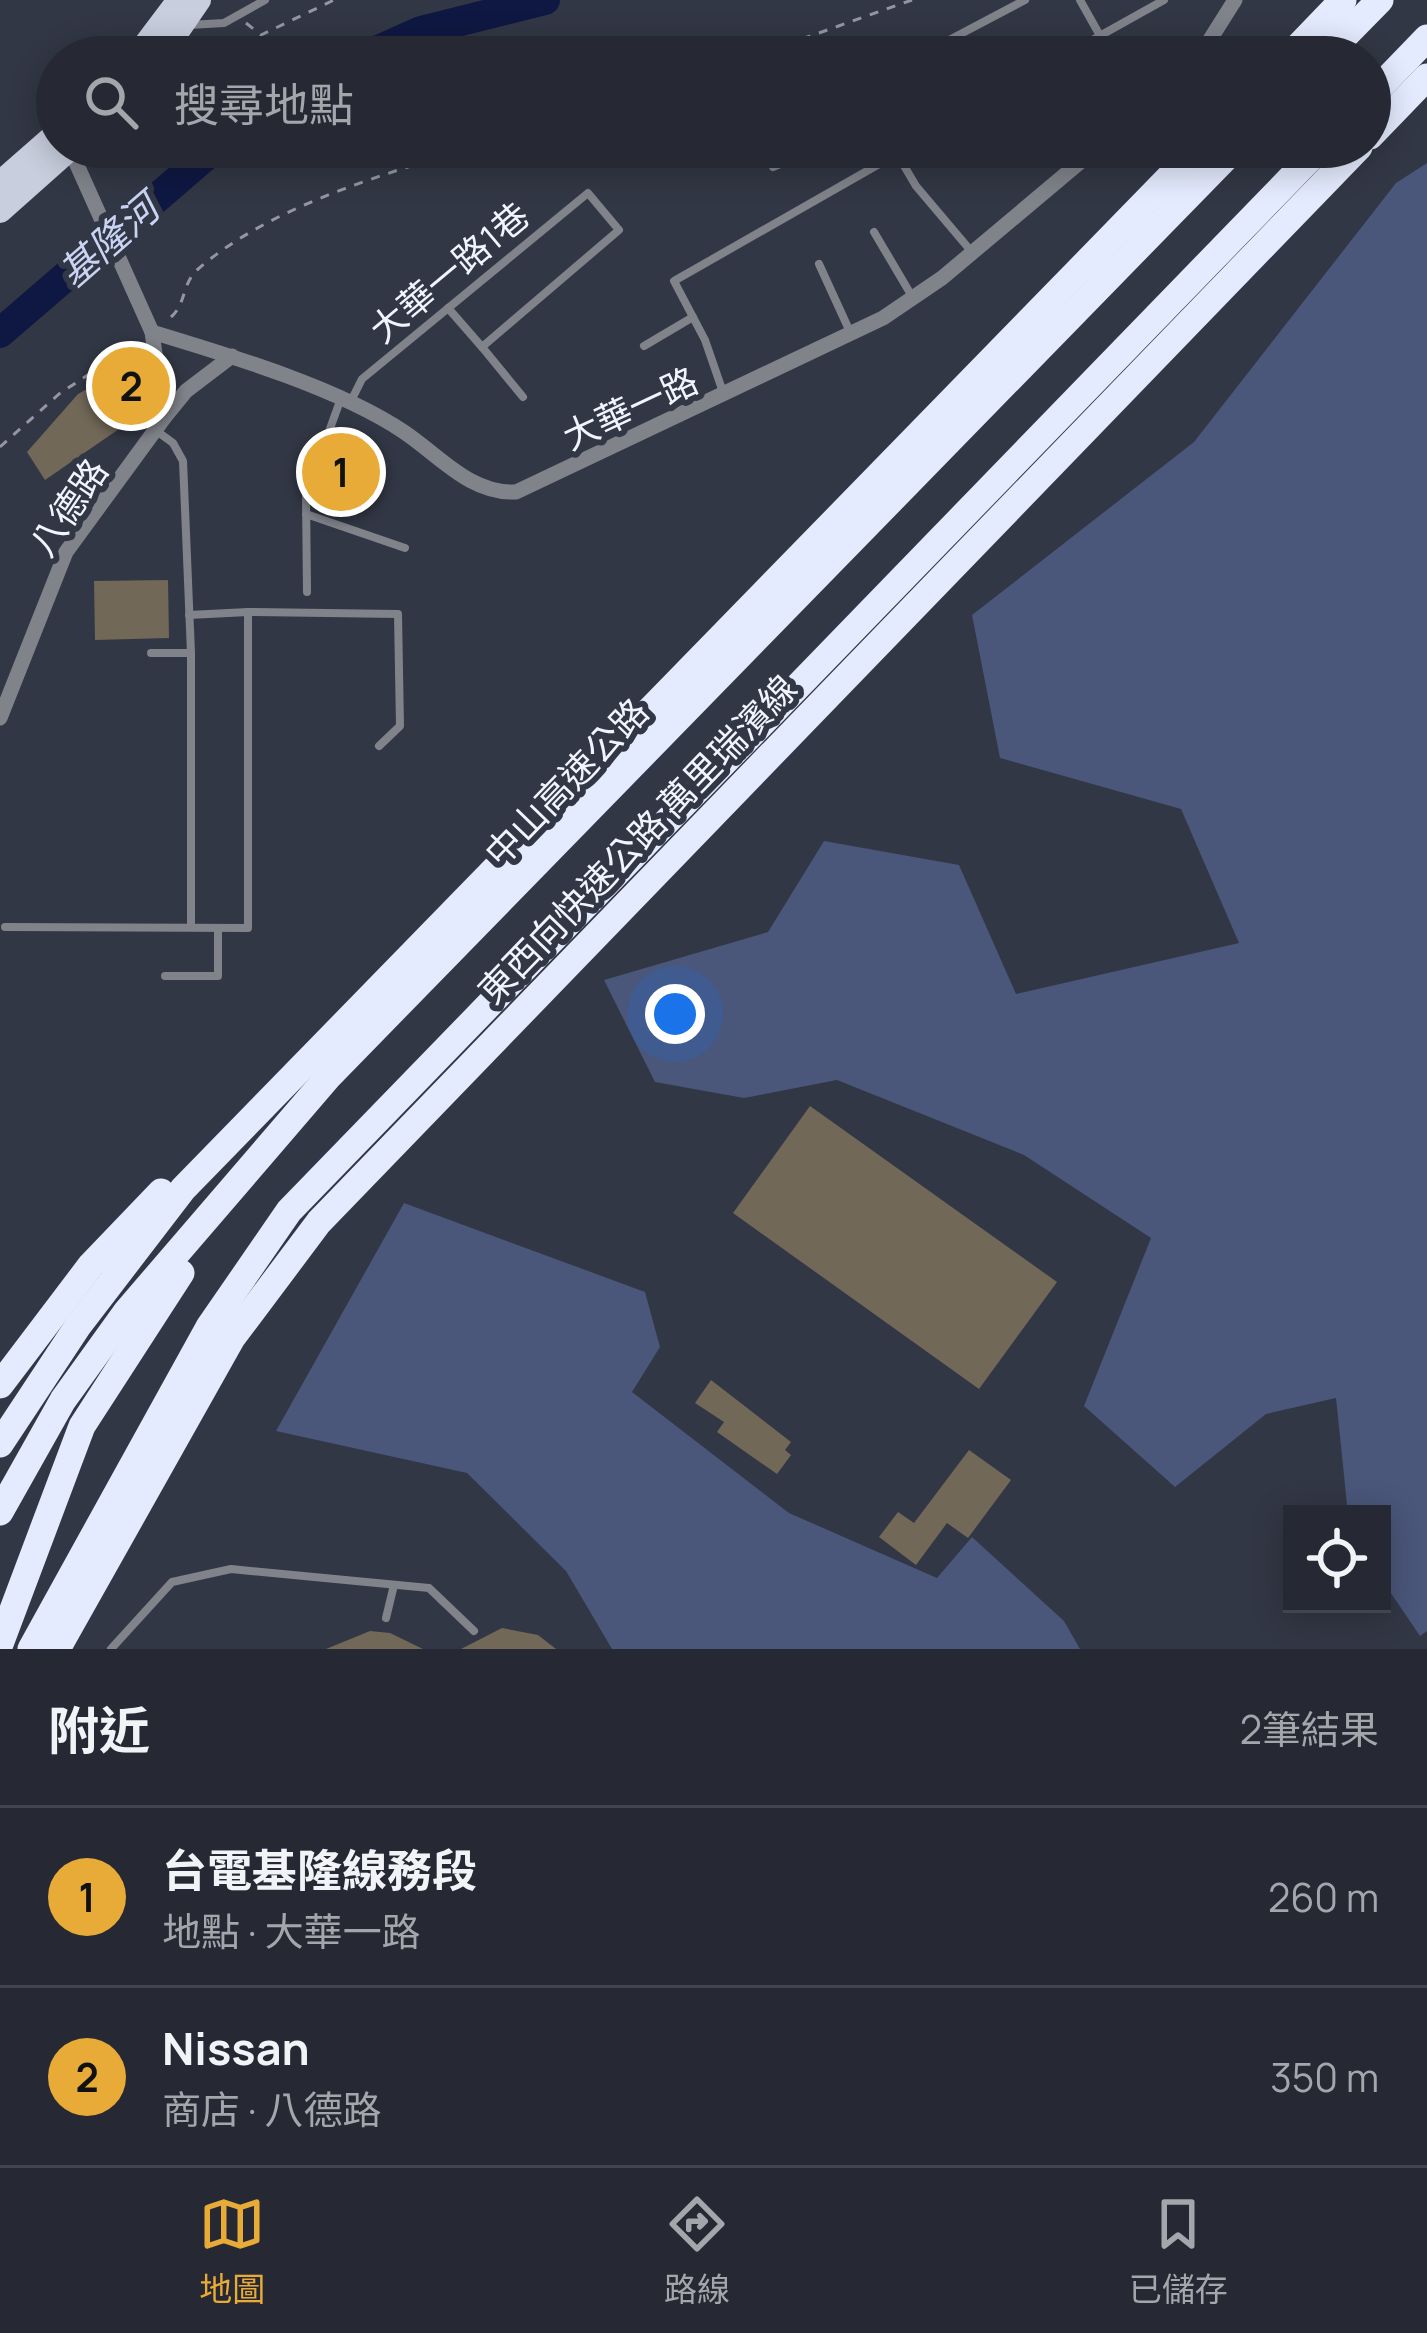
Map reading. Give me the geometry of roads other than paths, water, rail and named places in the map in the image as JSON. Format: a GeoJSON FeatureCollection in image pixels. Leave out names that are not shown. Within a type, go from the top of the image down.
{"type":"FeatureCollection","features":[{"type":"Feature","properties":{"kind":"highway"},"geometry":{"type":"LineString","coordinates":[[1308,36],[1343,0]]}},
{"type":"Feature","properties":{"kind":"highway"},"geometry":{"type":"LineString","coordinates":[[1345,36],[1380,0]]}},
{"type":"Feature","properties":{"kind":"highway"},"geometry":{"type":"LineString","coordinates":[[1391,75],[1427,38]]}},
{"type":"Feature","properties":{"kind":"highway"},"geometry":{"type":"LineString","coordinates":[[1391,114],[1427,77]]}},
{"type":"Feature","properties":{"kind":"highway","name":"中山高速公路"},"geometry":{"type":"LineString","coordinates":[[0,1444],[78,1326],[183,1189],[1178,168]]}},
{"type":"Feature","properties":{"kind":"highway","name":"中山高速公路"},"geometry":{"type":"LineString","coordinates":[[0,1512],[63,1400],[127,1311],[329,1076],[1215,168]]}},
{"type":"Feature","properties":{"kind":"highway","name":"東西向快速公路 萬里瑞濱線"},"geometry":{"type":"LineString","coordinates":[[57,1649],[160,1446],[219,1311],[290,1211],[1301,168]]}},
{"type":"Feature","properties":{"kind":"highway","name":"東西向快速公路 萬里瑞濱線"},"geometry":{"type":"LineString","coordinates":[[31,1649],[232,1339],[319,1222],[1339,168]]}},
{"type":"Feature","properties":{"kind":"highway"},"geometry":{"type":"LineString","coordinates":[[0,1644],[82,1426],[111,1375],[329,1076]]}},
{"type":"Feature","properties":{"kind":"highway"},"geometry":{"type":"LineString","coordinates":[[0,1385],[92,1265],[236,1114],[280,1086]]}},
{"type":"Feature","properties":{"kind":"main road"},"geometry":{"type":"LineString","coordinates":[[157,36],[199,0]]}},
{"type":"Feature","properties":{"kind":"main road"},"geometry":{"type":"LineString","coordinates":[[0,183],[36,162]]}},
{"type":"Feature","properties":{"kind":"main road"},"geometry":{"type":"LineString","coordinates":[[0,211],[43,168]]}},
{"type":"Feature","properties":{"kind":"street"},"geometry":{"type":"LineString","coordinates":[[1212,36],[1234,0]]}},
{"type":"Feature","properties":{"kind":"street"},"geometry":{"type":"LineString","coordinates":[[78,168],[152,332],[161,425]]}},
{"type":"Feature","properties":{"kind":"street","name":"大華一路"},"geometry":{"type":"LineString","coordinates":[[152,332],[232,356],[345,403],[404,432],[496,493],[536,485],[852,335],[914,299],[1073,168]]}},
{"type":"Feature","properties":{"kind":"street","name":"八德路"},"geometry":{"type":"LineString","coordinates":[[0,718],[66,552],[186,391],[232,356]]}},
{"type":"Feature","properties":{"kind":"lane"},"geometry":{"type":"LineString","coordinates":[[182,12],[242,17],[265,0]]}},
{"type":"Feature","properties":{"kind":"lane"},"geometry":{"type":"LineString","coordinates":[[956,36],[1024,0]]}},
{"type":"Feature","properties":{"kind":"lane"},"geometry":{"type":"LineString","coordinates":[[1080,0],[1099,35],[1164,0]]}},
{"type":"Feature","properties":{"kind":"lane"},"geometry":{"type":"LineString","coordinates":[[725,397],[674,281],[865,168]]}},
{"type":"Feature","properties":{"kind":"lane"},"geometry":{"type":"LineString","coordinates":[[906,168],[973,253]]}},
{"type":"Feature","properties":{"kind":"lane","name":"大華一路1巷"},"geometry":{"type":"LineString","coordinates":[[307,592],[306,495],[345,403],[362,379],[589,193],[620,230],[482,347]]}},
{"type":"Feature","properties":{"kind":"lane"},"geometry":{"type":"LineString","coordinates":[[874,232],[914,299]]}},
{"type":"Feature","properties":{"kind":"lane"},"geometry":{"type":"LineString","coordinates":[[820,263],[852,335]]}},
{"type":"Feature","properties":{"kind":"lane"},"geometry":{"type":"LineString","coordinates":[[448,308],[523,397]]}},
{"type":"Feature","properties":{"kind":"lane"},"geometry":{"type":"LineString","coordinates":[[644,346],[693,316]]}},
{"type":"Feature","properties":{"kind":"lane"},"geometry":{"type":"LineString","coordinates":[[161,425],[183,461],[191,653],[191,928]]}},
{"type":"Feature","properties":{"kind":"lane"},"geometry":{"type":"LineString","coordinates":[[306,514],[405,548]]}},
{"type":"Feature","properties":{"kind":"lane"},"geometry":{"type":"LineString","coordinates":[[5,927],[248,928],[248,613]]}},
{"type":"Feature","properties":{"kind":"lane"},"geometry":{"type":"LineString","coordinates":[[189,616],[398,614],[400,726],[380,746]]}},
{"type":"Feature","properties":{"kind":"lane"},"geometry":{"type":"LineString","coordinates":[[151,653],[191,653]]}},
{"type":"Feature","properties":{"kind":"lane"},"geometry":{"type":"LineString","coordinates":[[166,976],[218,976],[218,928]]}},
{"type":"Feature","properties":{"kind":"lane"},"geometry":{"type":"LineString","coordinates":[[111,1649],[172,1582],[231,1569],[429,1588],[474,1631]]}},
{"type":"Feature","properties":{"kind":"lane"},"geometry":{"type":"LineString","coordinates":[[386,1618],[394,1585]]}},
{"type":"Feature","properties":{"kind":"waterway","name":"基隆河"},"geometry":{"type":"LineString","coordinates":[[410,36],[545,0]]}},
{"type":"Feature","properties":{"kind":"waterway","name":"基隆河"},"geometry":{"type":"LineString","coordinates":[[0,333],[192,168]]}},
{"type":"Feature","properties":{"kind":"place","name":"Nissan"},"geometry":{"type":"Point","coordinates":[131,386]}},
{"type":"Feature","properties":{"kind":"place","name":"台電基隆線務段"},"geometry":{"type":"Point","coordinates":[341,472]}}]}
